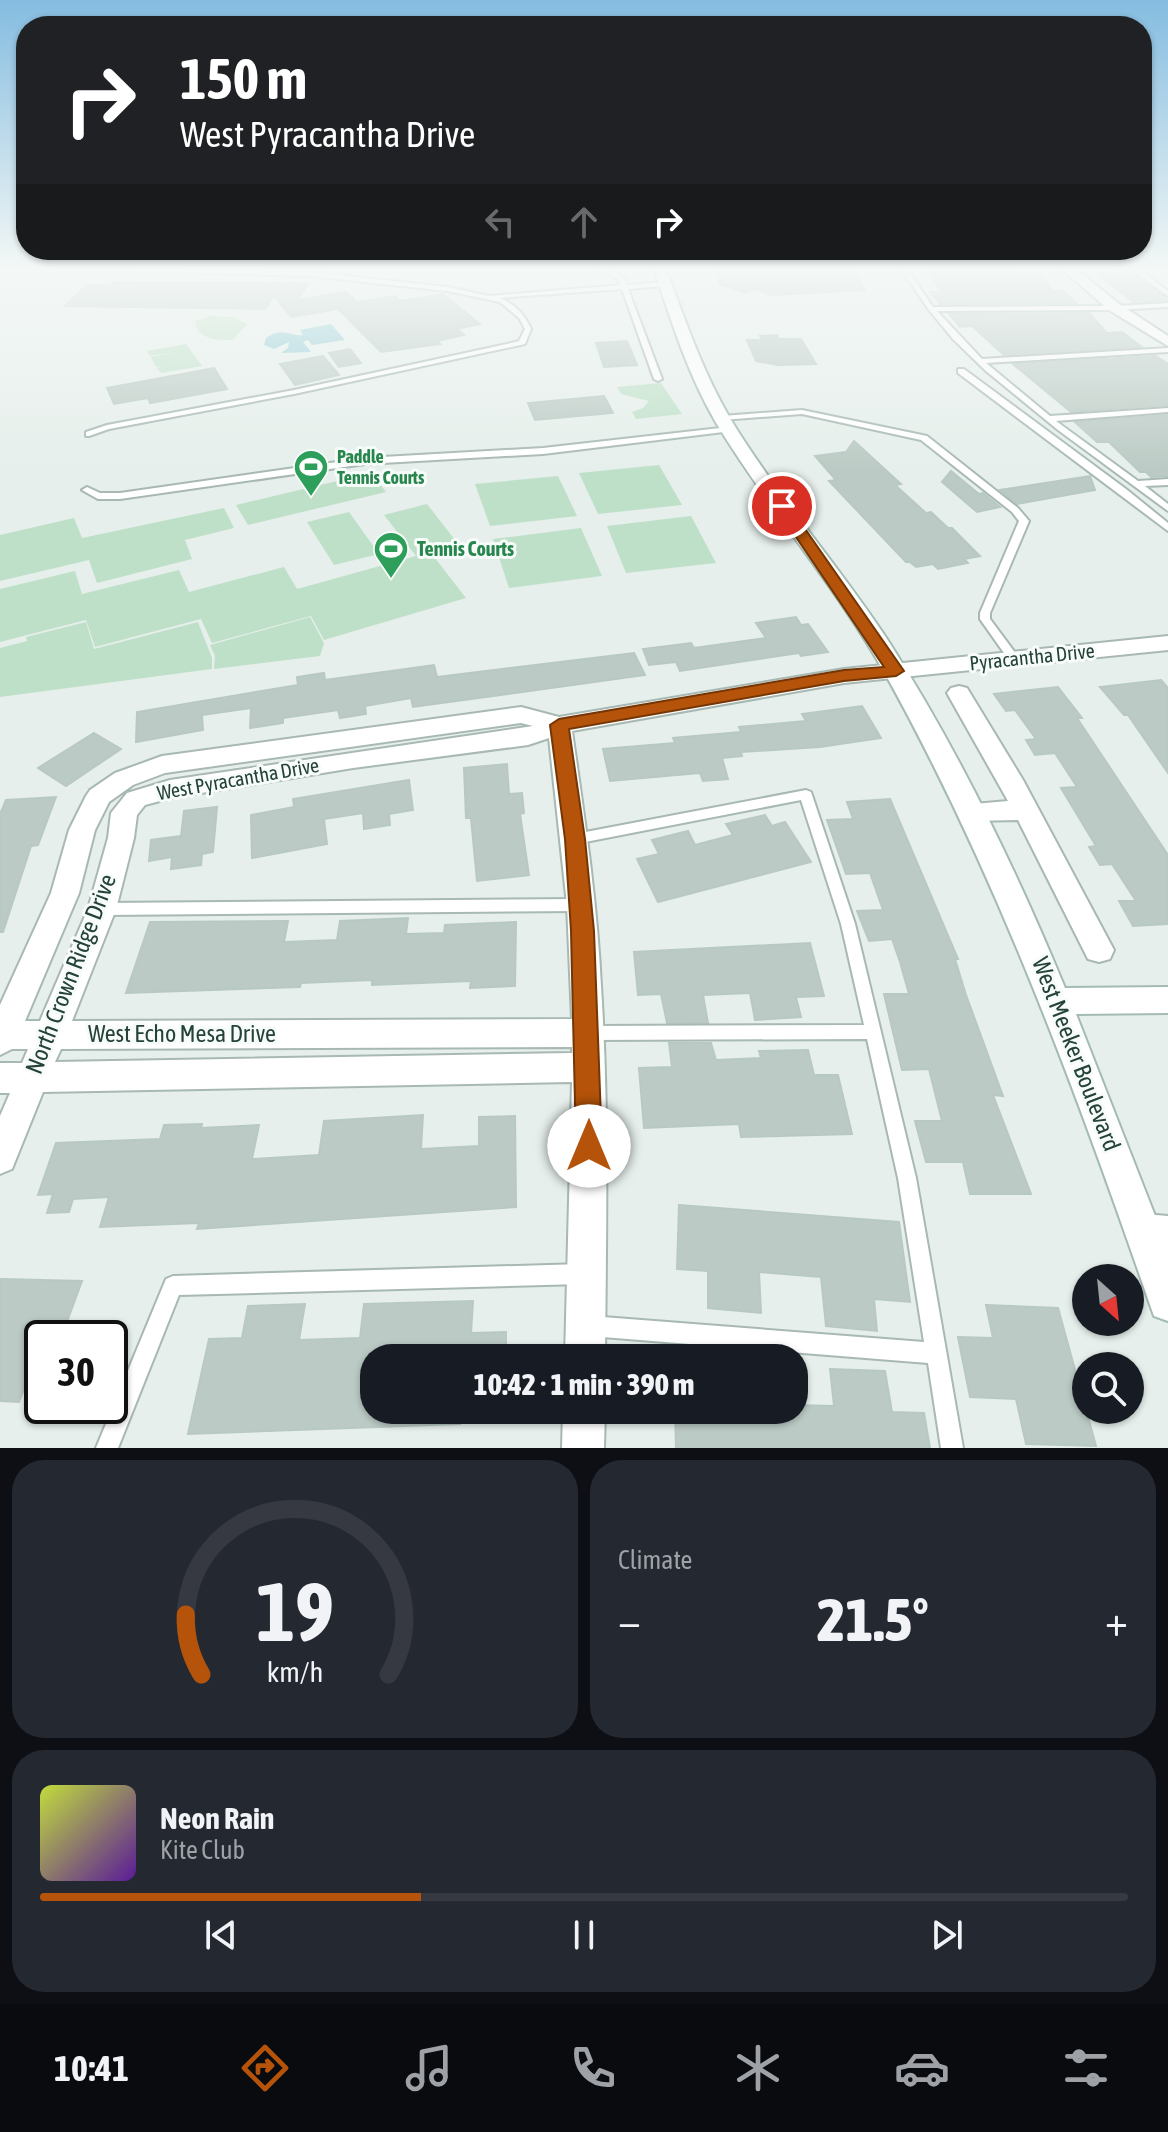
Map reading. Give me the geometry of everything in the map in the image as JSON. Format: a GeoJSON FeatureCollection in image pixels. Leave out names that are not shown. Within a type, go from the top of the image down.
{"type":"FeatureCollection","features":[{"type":"Feature","properties":{"kind":"street","name":"West Meeker Boulevard"},"geometry":{"type":"LineString","coordinates":[[684,337],[699,376],[726,424],[896,671],[971,812],[1021,915],[1156,1234],[1168,1302]]}},
{"type":"Feature","properties":{"kind":"street","name":"Pyracantha Drive"},"geometry":{"type":"LineString","coordinates":[[896,671],[1166,645]]}},
{"type":"Feature","properties":{"kind":"street","name":"West Pyracantha Drive"},"geometry":{"type":"LineString","coordinates":[[133,787],[353,748],[528,737],[559,725],[844,676],[896,671]]}},
{"type":"Feature","properties":{"kind":"street"},"geometry":{"type":"LineString","coordinates":[[959,693],[1026,810],[1099,950]]}},
{"type":"Feature","properties":{"kind":"street"},"geometry":{"type":"LineString","coordinates":[[559,725],[575,839],[589,1067],[589,1274],[585,1344]]}},
{"type":"Feature","properties":{"kind":"street","name":"North Crown Ridge Drive"},"geometry":{"type":"LineString","coordinates":[[0,1157],[15,1078],[49,1035],[102,909],[133,787]]}},
{"type":"Feature","properties":{"kind":"street","name":"North Crown Ridge Drive"},"geometry":{"type":"LineString","coordinates":[[2,1038],[65,893],[82,830],[99,796],[133,787]]}},
{"type":"Feature","properties":{"kind":"street"},"geometry":{"type":"LineString","coordinates":[[971,812],[1026,810]]}},
{"type":"Feature","properties":{"kind":"street"},"geometry":{"type":"LineString","coordinates":[[1057,1001],[1168,1000]]}},
{"type":"Feature","properties":{"kind":"street"},"geometry":{"type":"LineString","coordinates":[[304,1071],[313,1033]]}},
{"type":"Feature","properties":{"kind":"street","name":"West Echo Mesa Drive"},"geometry":{"type":"LineString","coordinates":[[2,1038],[49,1035],[587,1033]]}},
{"type":"Feature","properties":{"kind":"street","name":"West Echo Mesa Drive"},"geometry":{"type":"LineString","coordinates":[[15,1078],[589,1067]]}},
{"type":"Feature","properties":{"kind":"street"},"geometry":{"type":"LineString","coordinates":[[583,1448],[584,1424]]}},
{"type":"Feature","properties":{"kind":"lane"},"geometry":{"type":"LineString","coordinates":[[89,434],[107,427],[320,387],[522,342],[525,337]]}},
{"type":"Feature","properties":{"kind":"lane"},"geometry":{"type":"LineString","coordinates":[[642,337],[658,379]]}},
{"type":"Feature","properties":{"kind":"lane"},"geometry":{"type":"LineString","coordinates":[[957,337],[980,361],[1049,419],[1168,508]]}},
{"type":"Feature","properties":{"kind":"lane"},"geometry":{"type":"LineString","coordinates":[[980,361],[1168,350]]}},
{"type":"Feature","properties":{"kind":"lane"},"geometry":{"type":"LineString","coordinates":[[961,371],[1168,528]]}},
{"type":"Feature","properties":{"kind":"lane"},"geometry":{"type":"LineString","coordinates":[[1049,419],[1168,410]]}},
{"type":"Feature","properties":{"kind":"lane"},"geometry":{"type":"LineString","coordinates":[[87,490],[98,496],[120,496],[365,461],[543,451],[802,412],[924,438],[1015,510],[1024,521],[985,613],[985,619],[1013,658]]}},
{"type":"Feature","properties":{"kind":"lane"},"geometry":{"type":"LineString","coordinates":[[1136,484],[1168,482]]}},
{"type":"Feature","properties":{"kind":"lane"},"geometry":{"type":"LineString","coordinates":[[575,839],[806,795],[848,924],[909,1192],[952,1448]]}},
{"type":"Feature","properties":{"kind":"lane"},"geometry":{"type":"LineString","coordinates":[[102,909],[580,905]]}},
{"type":"Feature","properties":{"kind":"lane"},"geometry":{"type":"LineString","coordinates":[[587,1033],[873,1032]]}},
{"type":"Feature","properties":{"kind":"lane"},"geometry":{"type":"LineString","coordinates":[[107,1448],[173,1286],[589,1274]]}},
{"type":"Feature","properties":{"kind":"lane"},"geometry":{"type":"LineString","coordinates":[[586,1325],[934,1353]]}},
{"type":"Feature","properties":{"kind":"green space"},"geometry":{"type":"Polygon","coordinates":[[[208,337],[236,337],[233,340],[208,337]]]}},
{"type":"Feature","properties":{"kind":"green space"},"geometry":{"type":"Polygon","coordinates":[[[186,344],[202,366],[161,373],[157,368],[163,366],[156,367],[151,357],[173,352],[150,356],[147,351],[186,344]]]}},
{"type":"Feature","properties":{"kind":"green space"},"geometry":{"type":"Polygon","coordinates":[[[661,383],[682,414],[636,419],[632,412],[643,408],[649,401],[621,394],[617,387],[661,383]]]}},
{"type":"Feature","properties":{"kind":"green space"},"geometry":{"type":"Polygon","coordinates":[[[659,465],[682,505],[598,514],[579,473],[659,465]]]}},
{"type":"Feature","properties":{"kind":"green space","name":"Paddle Tennis Courts"},"geometry":{"type":"Polygon","coordinates":[[[371,473],[386,492],[248,525],[236,505],[371,473]]]}},
{"type":"Feature","properties":{"kind":"green space"},"geometry":{"type":"Polygon","coordinates":[[[558,476],[577,516],[490,526],[475,484],[558,476]]]}},
{"type":"Feature","properties":{"kind":"green space","name":"Tennis Courts"},"geometry":{"type":"Polygon","coordinates":[[[427,504],[459,545],[431,553],[466,598],[324,640],[311,616],[212,643],[201,619],[95,647],[86,620],[0,642],[0,589],[75,571],[82,594],[179,570],[189,592],[284,567],[297,589],[416,556],[384,515],[427,504]]]}},
{"type":"Feature","properties":{"kind":"green space"},"geometry":{"type":"Polygon","coordinates":[[[224,508],[234,528],[185,540],[192,559],[97,583],[89,560],[0,581],[0,535],[74,518],[82,538],[224,508]]]}},
{"type":"Feature","properties":{"kind":"green space"},"geometry":{"type":"Polygon","coordinates":[[[349,512],[379,554],[334,565],[307,522],[349,512]]]}},
{"type":"Feature","properties":{"kind":"green space"},"geometry":{"type":"Polygon","coordinates":[[[691,516],[716,563],[626,573],[607,526],[691,516]]]}},
{"type":"Feature","properties":{"kind":"green space"},"geometry":{"type":"Polygon","coordinates":[[[581,528],[602,576],[509,588],[493,539],[581,528]]]}},
{"type":"Feature","properties":{"kind":"green space"},"geometry":{"type":"Polygon","coordinates":[[[310,617],[324,643],[320,656],[214,669],[215,656],[210,645],[310,617]]]}},
{"type":"Feature","properties":{"kind":"green space"},"geometry":{"type":"Polygon","coordinates":[[[86,622],[94,649],[198,622],[212,658],[212,669],[0,697],[0,648],[27,641],[26,637],[86,622]]]}},
{"type":"Feature","properties":{"kind":"water"},"geometry":{"type":"Polygon","coordinates":[[[342,337],[345,340],[312,345],[308,340],[303,342],[311,352],[281,353],[288,348],[289,342],[274,349],[264,345],[266,338],[342,337]]]}},
{"type":"Feature","properties":{"kind":"building"},"geometry":{"type":"Polygon","coordinates":[[[366,337],[457,337],[437,341],[440,344],[381,352],[366,337]]]}},
{"type":"Feature","properties":{"kind":"building"},"geometry":{"type":"Polygon","coordinates":[[[760,337],[801,339],[816,364],[778,365],[756,361],[747,340],[762,340],[760,337]]]}},
{"type":"Feature","properties":{"kind":"building"},"geometry":{"type":"Polygon","coordinates":[[[984,337],[1128,337],[1142,347],[1004,355],[984,337]]]}},
{"type":"Feature","properties":{"kind":"building"},"geometry":{"type":"Polygon","coordinates":[[[627,341],[637,365],[604,367],[596,343],[627,341]]]}},
{"type":"Feature","properties":{"kind":"building"},"geometry":{"type":"Polygon","coordinates":[[[350,349],[361,363],[339,367],[329,353],[350,349]]]}},
{"type":"Feature","properties":{"kind":"building"},"geometry":{"type":"Polygon","coordinates":[[[323,356],[339,375],[295,385],[280,364],[323,356]]]}},
{"type":"Feature","properties":{"kind":"building"},"geometry":{"type":"Polygon","coordinates":[[[1156,356],[1168,364],[1168,405],[1071,412],[1013,364],[1156,356]]]}},
{"type":"Feature","properties":{"kind":"building"},"geometry":{"type":"Polygon","coordinates":[[[214,368],[227,389],[150,403],[148,398],[114,404],[107,388],[214,368]]]}},
{"type":"Feature","properties":{"kind":"building"},"geometry":{"type":"Polygon","coordinates":[[[604,396],[613,413],[535,420],[528,403],[604,396]]]}},
{"type":"Feature","properties":{"kind":"building"},"geometry":{"type":"Polygon","coordinates":[[[1168,415],[1168,476],[1151,477],[1146,472],[1140,472],[1109,442],[1097,442],[1075,422],[1168,415]]]}},
{"type":"Feature","properties":{"kind":"building"},"geometry":{"type":"Polygon","coordinates":[[[854,441],[901,484],[895,485],[926,513],[931,512],[948,528],[952,528],[980,556],[964,559],[968,563],[938,569],[933,564],[916,567],[906,562],[829,481],[836,480],[815,456],[846,452],[854,441]]]}},
{"type":"Feature","properties":{"kind":"building"},"geometry":{"type":"Polygon","coordinates":[[[951,471],[1000,507],[977,512],[942,482],[951,471]]]}},
{"type":"Feature","properties":{"kind":"building"},"geometry":{"type":"Polygon","coordinates":[[[1090,476],[1095,490],[1017,504],[1000,490],[1090,476]]]}},
{"type":"Feature","properties":{"kind":"building"},"geometry":{"type":"Polygon","coordinates":[[[796,617],[801,625],[808,624],[828,652],[801,656],[799,653],[680,671],[676,662],[649,665],[643,649],[691,643],[694,648],[766,638],[756,623],[796,617]]]}},
{"type":"Feature","properties":{"kind":"building"},"geometry":{"type":"Polygon","coordinates":[[[634,653],[645,675],[413,707],[411,698],[365,706],[366,714],[340,718],[338,710],[283,718],[283,723],[250,728],[251,708],[202,715],[203,730],[136,742],[137,712],[298,685],[297,677],[324,673],[325,680],[434,665],[437,677],[634,653]]]}},
{"type":"Feature","properties":{"kind":"building"},"geometry":{"type":"Polygon","coordinates":[[[1161,680],[1168,688],[1168,773],[1128,715],[1124,715],[1100,687],[1161,680]]]}},
{"type":"Feature","properties":{"kind":"building"},"geometry":{"type":"Polygon","coordinates":[[[1058,687],[1082,718],[1077,718],[1168,855],[1168,924],[1133,926],[1119,901],[1136,901],[1112,864],[1100,865],[1089,847],[1096,846],[1061,788],[1077,787],[1055,753],[1035,755],[1026,740],[1036,739],[1015,710],[1006,711],[994,694],[1058,687]]]}},
{"type":"Feature","properties":{"kind":"building"},"geometry":{"type":"Polygon","coordinates":[[[862,706],[881,738],[820,747],[741,752],[742,756],[722,758],[728,779],[703,781],[700,773],[610,781],[603,749],[675,743],[673,738],[741,732],[739,727],[806,721],[802,714],[862,706]]]}},
{"type":"Feature","properties":{"kind":"building"},"geometry":{"type":"Polygon","coordinates":[[[94,733],[121,749],[66,786],[38,768],[94,733]]]}},
{"type":"Feature","properties":{"kind":"building"},"geometry":{"type":"Polygon","coordinates":[[[507,764],[509,794],[522,793],[524,813],[520,814],[529,875],[477,881],[471,818],[466,818],[464,768],[507,764]]]}},
{"type":"Feature","properties":{"kind":"building"},"geometry":{"type":"Polygon","coordinates":[[[409,780],[413,810],[389,814],[390,825],[364,829],[363,813],[324,819],[327,844],[252,858],[251,815],[294,807],[293,799],[409,780]]]}},
{"type":"Feature","properties":{"kind":"building"},"geometry":{"type":"Polygon","coordinates":[[[56,797],[38,845],[31,846],[3,932],[0,932],[0,814],[6,800],[56,797]]]}},
{"type":"Feature","properties":{"kind":"building"},"geometry":{"type":"Polygon","coordinates":[[[890,799],[958,959],[955,959],[966,995],[1003,1096],[993,1095],[1031,1194],[970,1194],[963,1162],[926,1162],[915,1121],[942,1121],[929,1069],[902,1070],[884,994],[909,994],[900,962],[892,939],[869,941],[857,911],[883,910],[870,873],[846,874],[827,820],[853,819],[847,802],[890,799]]]}},
{"type":"Feature","properties":{"kind":"building"},"geometry":{"type":"Polygon","coordinates":[[[217,807],[213,852],[202,854],[201,865],[171,869],[172,857],[149,861],[151,840],[181,836],[184,811],[217,807]]]}},
{"type":"Feature","properties":{"kind":"building"},"geometry":{"type":"Polygon","coordinates":[[[765,815],[772,826],[785,822],[811,862],[658,902],[637,859],[659,854],[652,840],[688,831],[695,845],[733,835],[726,824],[765,815]]]}},
{"type":"Feature","properties":{"kind":"building"},"geometry":{"type":"Polygon","coordinates":[[[408,918],[406,934],[444,933],[445,925],[516,922],[515,986],[470,988],[471,981],[372,985],[372,980],[301,983],[300,987],[126,993],[150,922],[288,921],[284,942],[337,940],[340,921],[408,918]]]}},
{"type":"Feature","properties":{"kind":"building"},"geometry":{"type":"Polygon","coordinates":[[[810,943],[824,996],[796,997],[801,1017],[755,1020],[750,993],[703,995],[708,1023],[667,1023],[661,994],[638,995],[634,952],[810,943]]]}},
{"type":"Feature","properties":{"kind":"building"},"geometry":{"type":"Polygon","coordinates":[[[669,1043],[711,1043],[716,1060],[761,1058],[759,1051],[808,1050],[814,1075],[838,1075],[852,1134],[741,1137],[739,1124],[644,1128],[639,1068],[672,1067],[669,1043]]]}},
{"type":"Feature","properties":{"kind":"building"},"geometry":{"type":"Polygon","coordinates":[[[423,1115],[421,1149],[479,1146],[479,1117],[515,1116],[516,1207],[197,1229],[199,1223],[100,1227],[109,1197],[73,1199],[69,1212],[47,1213],[53,1194],[38,1195],[56,1143],[160,1139],[164,1125],[202,1124],[201,1128],[259,1125],[252,1159],[319,1155],[324,1121],[423,1115]]]}},
{"type":"Feature","properties":{"kind":"building"},"geometry":{"type":"Polygon","coordinates":[[[679,1205],[899,1222],[910,1302],[874,1299],[877,1331],[826,1326],[821,1277],[759,1272],[761,1313],[708,1308],[708,1271],[677,1269],[679,1205]]]}},
{"type":"Feature","properties":{"kind":"building"},"geometry":{"type":"Polygon","coordinates":[[[0,1279],[82,1281],[68,1320],[24,1320],[24,1389],[19,1402],[0,1401],[0,1279]]]}},
{"type":"Feature","properties":{"kind":"building"},"geometry":{"type":"Polygon","coordinates":[[[473,1301],[471,1333],[506,1332],[506,1344],[360,1344],[360,1424],[460,1424],[188,1434],[209,1339],[242,1338],[248,1306],[305,1304],[299,1340],[360,1338],[364,1304],[473,1301]]]}},
{"type":"Feature","properties":{"kind":"building"},"geometry":{"type":"Polygon","coordinates":[[[986,1305],[1058,1308],[1072,1359],[1072,1424],[1090,1424],[1096,1446],[1026,1444],[1016,1399],[970,1397],[958,1337],[993,1338],[986,1305]]]}},
{"type":"Feature","properties":{"kind":"building"},"geometry":{"type":"Polygon","coordinates":[[[830,1369],[885,1371],[892,1412],[924,1413],[930,1448],[676,1448],[675,1424],[808,1424],[808,1405],[834,1406],[830,1369]]]}},
{"type":"Feature","properties":{"kind":"place","name":"Paddle Tennis Courts"},"geometry":{"type":"Point","coordinates":[311,498]}},
{"type":"Feature","properties":{"kind":"place","name":"Tennis Courts"},"geometry":{"type":"Point","coordinates":[391,580]}},
{"type":"Feature","properties":{"kind":"route"},"geometry":{"type":"LineString","coordinates":[[589,1146],[583,931],[575,839],[559,725],[844,676],[896,671],[782,506]]}}]}
